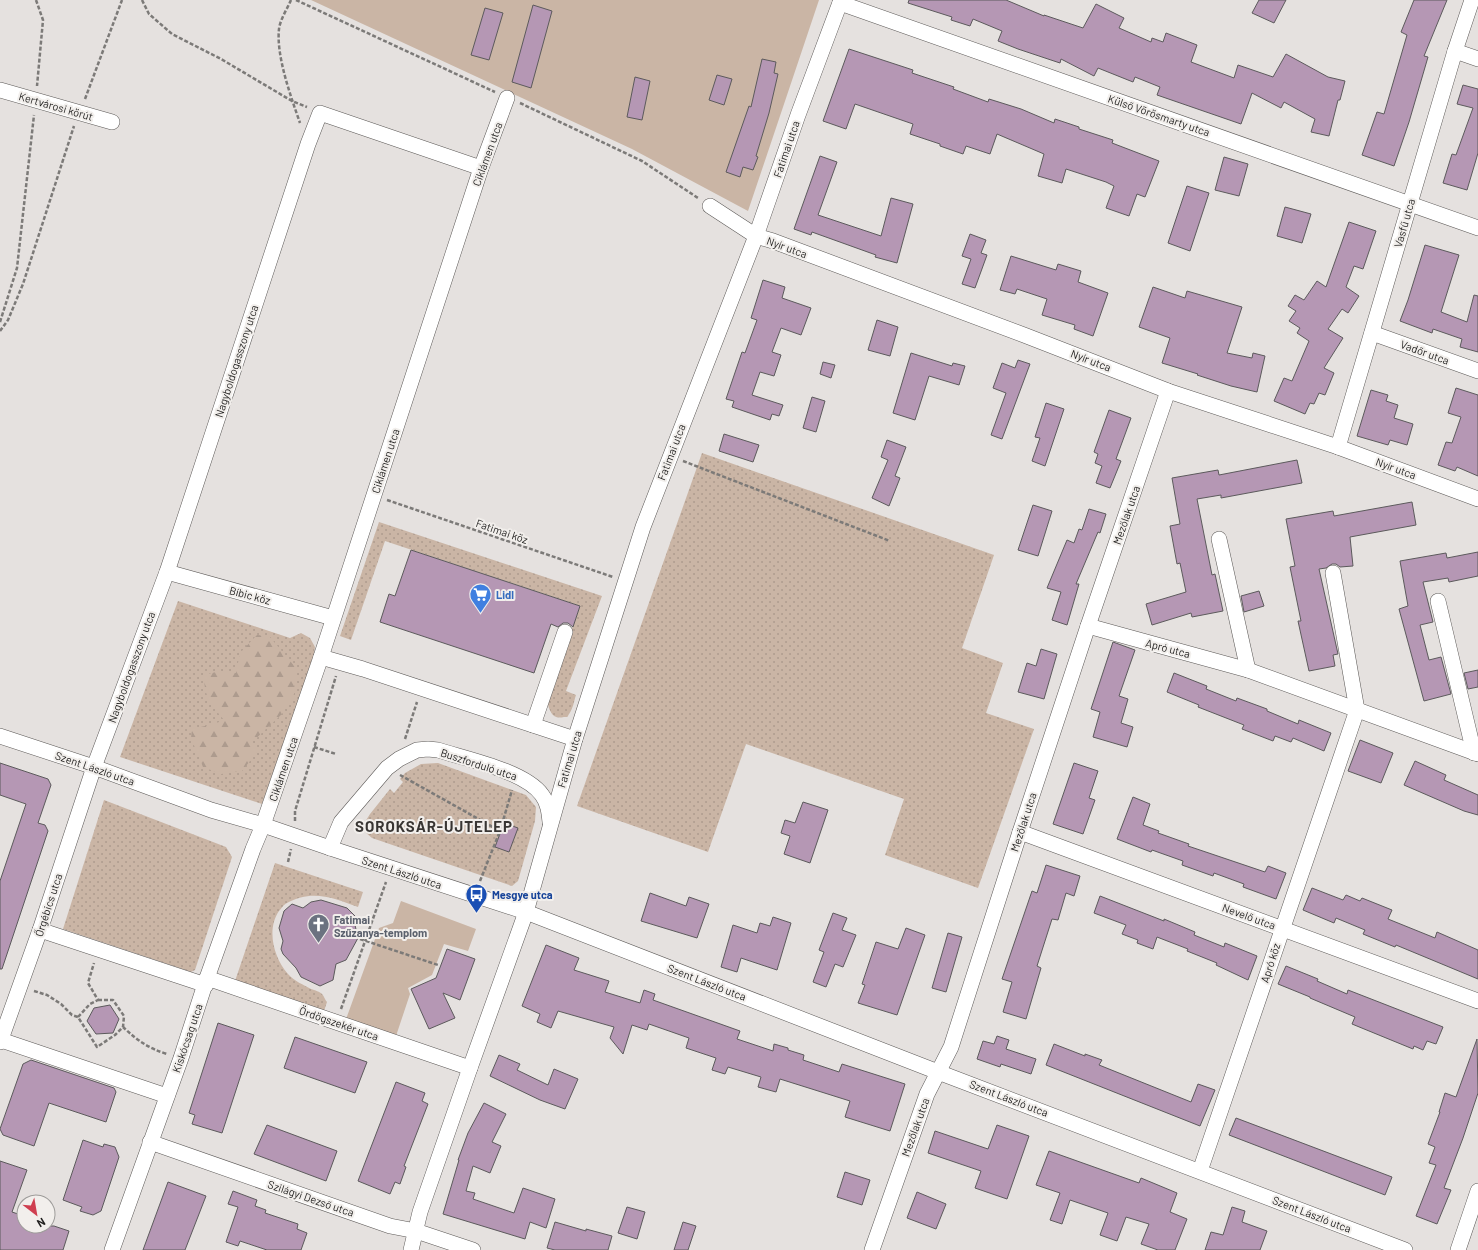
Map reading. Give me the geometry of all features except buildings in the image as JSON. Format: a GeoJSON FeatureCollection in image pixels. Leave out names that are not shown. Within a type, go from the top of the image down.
{"type":"FeatureCollection","features":[{"type":"Feature","properties":{"kind":"street","name":"Vasfű utca"},"geometry":{"type":"LineString","coordinates":[[1338,447],[1455,51],[1472,0]]}},
{"type":"Feature","properties":{"kind":"street","name":"Külső Vörösmarty utca"},"geometry":{"type":"LineString","coordinates":[[841,2],[1478,228]]}},
{"type":"Feature","properties":{"kind":"street","name":"Fatimai utca"},"geometry":{"type":"LineString","coordinates":[[526,912],[575,739],[624,581],[643,526],[756,236],[798,115],[841,2]]}},
{"type":"Feature","properties":{"kind":"street"},"geometry":{"type":"LineString","coordinates":[[1455,51],[1478,59]]}},
{"type":"Feature","properties":{"kind":"street","name":"Kertvárosi körút"},"geometry":{"type":"LineString","coordinates":[[0,90],[112,122]]}},
{"type":"Feature","properties":{"kind":"street","name":"Ciklámen utca"},"geometry":{"type":"LineString","coordinates":[[263,825],[321,658],[481,168],[508,98]]}},
{"type":"Feature","properties":{"kind":"street"},"geometry":{"type":"LineString","coordinates":[[320,113],[481,168]]}},
{"type":"Feature","properties":{"kind":"street","name":"Nagyboldogasszony utca"},"geometry":{"type":"LineString","coordinates":[[94,767],[167,572],[308,144],[320,113]]}},
{"type":"Feature","properties":{"kind":"street","name":"Nyír utca"},"geometry":{"type":"LineString","coordinates":[[710,206],[756,236],[1017,332],[1168,391],[1338,447],[1478,499]]}},
{"type":"Feature","properties":{"kind":"street","name":"Vadőr utca"},"geometry":{"type":"LineString","coordinates":[[1372,333],[1478,371]]}},
{"type":"Feature","properties":{"kind":"street","name":"Mezőlak utca"},"geometry":{"type":"LineString","coordinates":[[872,1250],[927,1094],[951,1047],[1088,626],[1168,391]]}},
{"type":"Feature","properties":{"kind":"street"},"geometry":{"type":"LineString","coordinates":[[1219,539],[1248,670]]}},
{"type":"Feature","properties":{"kind":"street","name":"Bíbic köz"},"geometry":{"type":"LineString","coordinates":[[167,572],[334,618]]}},
{"type":"Feature","properties":{"kind":"street"},"geometry":{"type":"LineString","coordinates":[[1333,572],[1358,710]]}},
{"type":"Feature","properties":{"kind":"street","name":"Apró utca"},"geometry":{"type":"LineString","coordinates":[[1438,601],[1476,754]]}},
{"type":"Feature","properties":{"kind":"street","name":"Apró utca"},"geometry":{"type":"LineString","coordinates":[[1088,626],[1248,670],[1476,754]]}},
{"type":"Feature","properties":{"kind":"street"},"geometry":{"type":"LineString","coordinates":[[533,725],[566,632]]}},
{"type":"Feature","properties":{"kind":"street"},"geometry":{"type":"LineString","coordinates":[[321,658],[575,739]]}},
{"type":"Feature","properties":{"kind":"street","name":"Apró köz"},"geometry":{"type":"LineString","coordinates":[[1200,1171],[1213,1138],[1282,929],[1358,710]]}},
{"type":"Feature","properties":{"kind":"street","name":"Szent László utca"},"geometry":{"type":"LineString","coordinates":[[0,736],[94,767],[211,810],[263,825],[526,912],[938,1072],[1405,1250]]}},
{"type":"Feature","properties":{"kind":"street","name":"Buszforduló utca"},"geometry":{"type":"LineString","coordinates":[[330,848],[341,822],[393,763],[417,750],[433,750],[517,776],[532,785],[543,796],[549,811],[550,825]]}},
{"type":"Feature","properties":{"kind":"street","name":"Őrgébics utca"},"geometry":{"type":"LineString","coordinates":[[0,1041],[40,930],[94,767]]}},
{"type":"Feature","properties":{"kind":"street","name":"Kiskócsag utca"},"geometry":{"type":"LineString","coordinates":[[112,1250],[181,1058],[253,849],[263,825]]}},
{"type":"Feature","properties":{"kind":"street","name":"Nevelő utca"},"geometry":{"type":"LineString","coordinates":[[1020,832],[1478,1001]]}},
{"type":"Feature","properties":{"kind":"street"},"geometry":{"type":"LineString","coordinates":[[411,1250],[420,1212],[526,912]]}},
{"type":"Feature","properties":{"kind":"street","name":"Ördögszekér utca"},"geometry":{"type":"LineString","coordinates":[[40,930],[99,950],[337,1022],[470,1068]]}},
{"type":"Feature","properties":{"kind":"street"},"geometry":{"type":"LineString","coordinates":[[0,1041],[167,1096]]}},
{"type":"Feature","properties":{"kind":"street","name":"Szilágyi Dezső utca"},"geometry":{"type":"LineString","coordinates":[[150,1142],[390,1226],[416,1231],[473,1250]]}},
{"type":"Feature","properties":{"kind":"street"},"geometry":{"type":"LineString","coordinates":[[1458,1250],[1478,1191]]}},
{"type":"Feature","properties":{"kind":"path"},"geometry":{"type":"LineString","coordinates":[[0,322],[17,268],[36,100],[43,20],[36,0]]}},
{"type":"Feature","properties":{"kind":"path"},"geometry":{"type":"LineString","coordinates":[[0,331],[8,320],[23,284],[69,140],[122,0]]}},
{"type":"Feature","properties":{"kind":"path"},"geometry":{"type":"LineString","coordinates":[[142,0],[149,14],[172,34],[221,59],[292,101],[320,113]]}},
{"type":"Feature","properties":{"kind":"path"},"geometry":{"type":"LineString","coordinates":[[291,0],[279,28],[280,53],[292,101],[308,144]]}},
{"type":"Feature","properties":{"kind":"path"},"geometry":{"type":"LineString","coordinates":[[670,456],[890,541]]}},
{"type":"Feature","properties":{"kind":"path","name":"Fatimai köz"},"geometry":{"type":"LineString","coordinates":[[374,495],[624,581]]}},
{"type":"Feature","properties":{"kind":"path"},"geometry":{"type":"LineString","coordinates":[[288,862],[295,836],[294,811],[340,663]]}},
{"type":"Feature","properties":{"kind":"path"},"geometry":{"type":"LineString","coordinates":[[422,689],[393,763],[500,831]]}},
{"type":"Feature","properties":{"kind":"path"},"geometry":{"type":"LineString","coordinates":[[314,747],[336,754]]}},
{"type":"Feature","properties":{"kind":"path"},"geometry":{"type":"LineString","coordinates":[[474,895],[500,831],[517,776]]}},
{"type":"Feature","properties":{"kind":"path"},"geometry":{"type":"LineString","coordinates":[[337,1022],[391,868]]}},
{"type":"Feature","properties":{"kind":"path"},"geometry":{"type":"LineString","coordinates":[[360,939],[438,965]]}},
{"type":"Feature","properties":{"kind":"path"},"geometry":{"type":"LineString","coordinates":[[98,1000],[88,983],[90,972],[99,950]]}},
{"type":"Feature","properties":{"kind":"path"},"geometry":{"type":"LineString","coordinates":[[20,986],[47,995],[61,1004],[72,1015],[78,1017],[97,1047],[124,1027]]}},
{"type":"Feature","properties":{"kind":"path"},"geometry":{"type":"LineString","coordinates":[[78,1017],[90,1004],[98,1000],[113,1000],[124,1016],[124,1027],[142,1044],[181,1058]]}},
{"type":"Feature","properties":{"kind":"green space"},"geometry":{"type":"Polygon","coordinates":[[[311,0],[819,0],[748,211],[632,149],[311,0]]]}},
{"type":"Feature","properties":{"kind":"green space"},"geometry":{"type":"Polygon","coordinates":[[[702,453],[994,555],[962,648],[1003,663],[986,713],[1034,729],[978,888],[885,855],[904,799],[746,744],[708,852],[577,806],[702,453]]]}},
{"type":"Feature","properties":{"kind":"green space"},"geometry":{"type":"Polygon","coordinates":[[[379,522],[602,596],[566,691],[576,695],[568,717],[560,718],[554,716],[547,702],[580,606],[385,541],[351,640],[340,636],[379,522]]]}},
{"type":"Feature","properties":{"kind":"green space"},"geometry":{"type":"Polygon","coordinates":[[[178,601],[290,638],[301,633],[310,638],[315,647],[313,659],[262,804],[120,757],[178,601]]]}},
{"type":"Feature","properties":{"kind":"green space"},"geometry":{"type":"Polygon","coordinates":[[[257,635],[269,636],[296,668],[294,694],[282,714],[251,743],[257,752],[242,771],[221,774],[203,767],[191,738],[192,729],[224,720],[209,700],[205,689],[204,675],[220,671],[236,673],[240,653],[257,635]]]}},
{"type":"Feature","properties":{"kind":"green space"},"geometry":{"type":"Polygon","coordinates":[[[438,763],[526,795],[536,807],[535,821],[518,881],[512,886],[372,838],[365,832],[363,825],[370,814],[390,789],[394,793],[403,782],[400,779],[405,773],[421,764],[438,763]]]}},
{"type":"Feature","properties":{"kind":"green space"},"geometry":{"type":"Polygon","coordinates":[[[104,800],[226,847],[232,857],[195,970],[191,972],[63,929],[104,800]]]}},
{"type":"Feature","properties":{"kind":"green space"},"geometry":{"type":"Polygon","coordinates":[[[275,863],[363,892],[358,907],[323,896],[305,896],[286,904],[279,911],[275,919],[272,935],[273,944],[279,960],[293,979],[323,995],[327,1002],[323,1014],[234,984],[275,863]]]}},
{"type":"Feature","properties":{"kind":"green space"},"geometry":{"type":"Polygon","coordinates":[[[401,901],[476,929],[468,951],[444,944],[432,975],[408,988],[410,994],[395,1039],[345,1022],[379,928],[393,923],[401,901]]]}},
{"type":"Feature","properties":{"kind":"place","name":"Lidl"},"geometry":{"type":"Point","coordinates":[480,614]}},
{"type":"Feature","properties":{"kind":"place","name":"Mesgye utca"},"geometry":{"type":"Point","coordinates":[476,914]}},
{"type":"Feature","properties":{"kind":"place","name":"Fatimai Szűzanya-templom"},"geometry":{"type":"Point","coordinates":[318,944]}},
{"type":"Feature","properties":{"kind":"district","name":"SOROKSÁR-ÚJTELEP"},"geometry":{"type":"Point","coordinates":[434,826]}}]}
